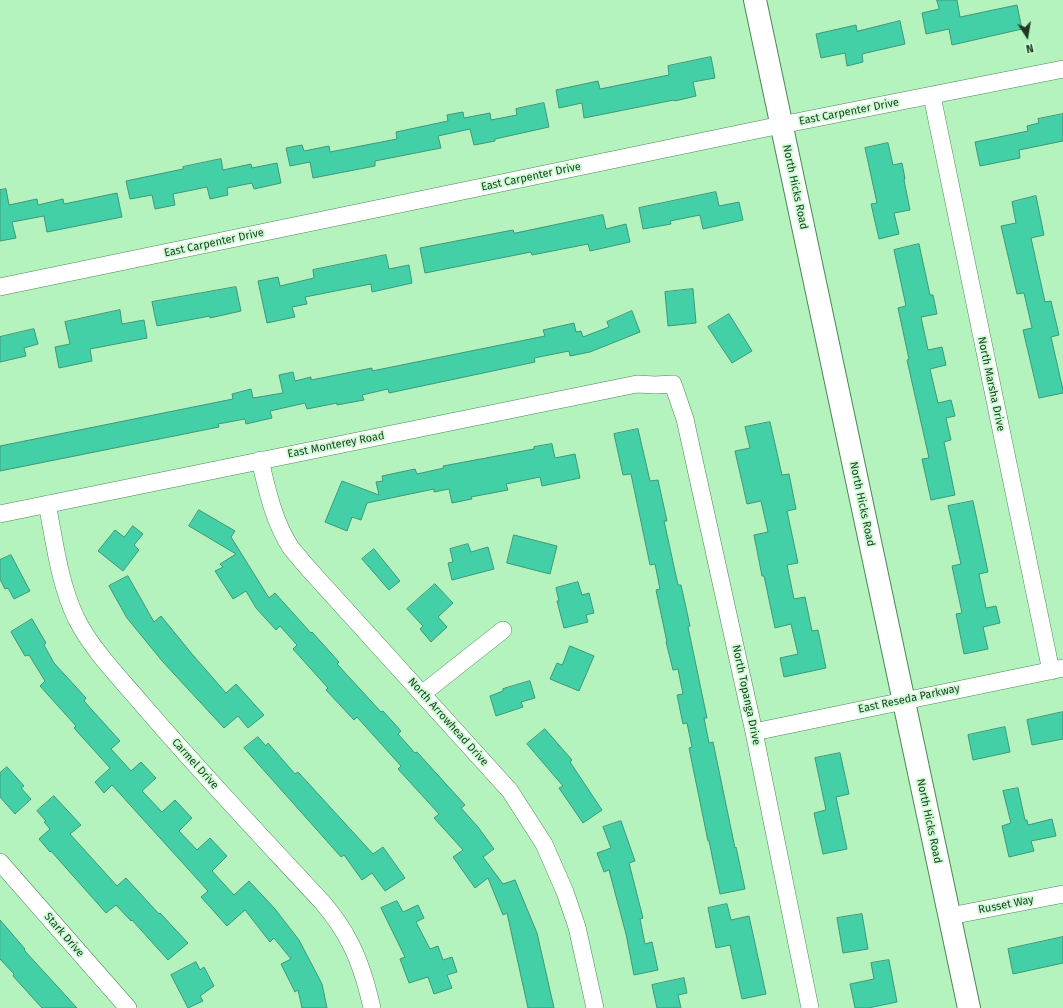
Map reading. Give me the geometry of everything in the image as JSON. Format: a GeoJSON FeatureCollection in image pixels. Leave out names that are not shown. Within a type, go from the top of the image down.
{"type":"FeatureCollection","features":[{"type":"Feature","properties":{"kind":"main road","name":"North Hicks Road"},"geometry":{"type":"LineString","coordinates":[[755,0],[969,1008]]}},
{"type":"Feature","properties":{"kind":"street","name":"East Carpenter Drive"},"geometry":{"type":"LineString","coordinates":[[0,287],[781,125],[1063,69]]}},
{"type":"Feature","properties":{"kind":"street","name":"North Marsha Drive"},"geometry":{"type":"LineString","coordinates":[[932,96],[1057,670]]}},
{"type":"Feature","properties":{"kind":"street","name":"East Monterey Road"},"geometry":{"type":"LineString","coordinates":[[0,514],[637,384],[673,384]]}},
{"type":"Feature","properties":{"kind":"street","name":"North Topanga Drive"},"geometry":{"type":"LineString","coordinates":[[673,384],[685,419],[754,732],[810,1008]]}},
{"type":"Feature","properties":{"kind":"street","name":"North Arrowhead Drive"},"geometry":{"type":"LineString","coordinates":[[260,460],[268,496],[277,519],[291,547],[307,567],[510,791],[544,844],[565,892],[577,926],[595,1008]]}},
{"type":"Feature","properties":{"kind":"street","name":"Carmel Drive"},"geometry":{"type":"LineString","coordinates":[[48,504],[62,583],[77,618],[86,634],[99,653],[182,751],[324,903],[350,942],[372,1008]]}},
{"type":"Feature","properties":{"kind":"street"},"geometry":{"type":"LineString","coordinates":[[422,694],[503,630]]}},
{"type":"Feature","properties":{"kind":"street","name":"East Reseda Parkway"},"geometry":{"type":"LineString","coordinates":[[754,732],[904,700],[1057,670]]}},
{"type":"Feature","properties":{"kind":"street","name":"Stark Drive"},"geometry":{"type":"LineString","coordinates":[[0,862],[128,1008]]}},
{"type":"Feature","properties":{"kind":"street","name":"Russet Way"},"geometry":{"type":"LineString","coordinates":[[950,916],[1063,894]]}},
{"type":"Feature","properties":{"kind":"building"},"geometry":{"type":"Polygon","coordinates":[[[937,0],[957,0],[960,17],[1017,5],[1022,29],[952,45],[949,29],[926,34],[922,13],[939,9],[937,0]]]}},
{"type":"Feature","properties":{"kind":"building"},"geometry":{"type":"Polygon","coordinates":[[[900,21],[905,44],[862,54],[863,62],[847,66],[845,53],[821,58],[816,34],[856,25],[857,31],[900,21]]]}},
{"type":"Feature","properties":{"kind":"building"},"geometry":{"type":"Polygon","coordinates":[[[711,57],[715,78],[693,82],[696,96],[584,118],[582,103],[559,108],[556,90],[598,81],[600,89],[669,75],[668,66],[711,57]]]}},
{"type":"Feature","properties":{"kind":"building"},"geometry":{"type":"Polygon","coordinates":[[[544,103],[549,127],[474,145],[470,129],[438,136],[441,148],[375,161],[375,166],[313,178],[310,162],[290,166],[286,148],[302,145],[304,151],[329,146],[330,152],[397,139],[396,132],[448,121],[447,115],[463,112],[464,118],[490,113],[491,120],[517,115],[516,109],[544,103]]]}},
{"type":"Feature","properties":{"kind":"building"},"geometry":{"type":"Polygon","coordinates":[[[1063,114],[1063,141],[1019,150],[1020,158],[980,166],[975,142],[1028,131],[1027,126],[1039,123],[1038,119],[1063,114]]]}},
{"type":"Feature","properties":{"kind":"building"},"geometry":{"type":"Polygon","coordinates":[[[888,143],[893,165],[902,163],[910,210],[894,213],[899,234],[879,239],[871,204],[877,203],[865,148],[888,143]]]}},
{"type":"Feature","properties":{"kind":"building"},"geometry":{"type":"Polygon","coordinates":[[[221,159],[223,170],[251,164],[252,168],[277,163],[281,183],[254,189],[252,183],[227,188],[228,195],[210,199],[207,187],[173,194],[175,205],[155,209],[152,195],[130,199],[126,181],[221,159]]]}},
{"type":"Feature","properties":{"kind":"building"},"geometry":{"type":"Polygon","coordinates":[[[6,189],[9,205],[37,199],[38,205],[63,199],[64,204],[117,193],[122,217],[47,232],[44,216],[12,222],[16,238],[0,241],[0,190],[6,189]]]}},
{"type":"Feature","properties":{"kind":"building"},"geometry":{"type":"Polygon","coordinates":[[[716,192],[719,206],[739,202],[743,220],[703,229],[700,215],[670,221],[671,224],[643,229],[639,208],[716,192]]]}},
{"type":"Feature","properties":{"kind":"building"},"geometry":{"type":"Polygon","coordinates":[[[1036,196],[1044,235],[1031,238],[1045,302],[1051,301],[1059,335],[1051,337],[1063,390],[1063,393],[1039,398],[1023,330],[1032,328],[1024,293],[1017,294],[1001,226],[1016,223],[1012,202],[1036,196]]]}},
{"type":"Feature","properties":{"kind":"building"},"geometry":{"type":"Polygon","coordinates":[[[603,215],[606,229],[626,224],[630,242],[590,251],[588,244],[532,255],[531,252],[425,273],[420,248],[513,230],[514,233],[603,215]]]}},
{"type":"Feature","properties":{"kind":"building"},"geometry":{"type":"Polygon","coordinates":[[[919,244],[930,295],[933,295],[937,314],[921,317],[928,350],[942,347],[946,365],[930,369],[938,403],[951,400],[955,416],[946,418],[951,440],[944,442],[955,495],[931,500],[922,459],[929,458],[907,360],[909,359],[898,308],[906,306],[894,250],[919,244]]]}},
{"type":"Feature","properties":{"kind":"building"},"geometry":{"type":"Polygon","coordinates":[[[386,255],[389,269],[409,265],[412,283],[372,292],[371,284],[305,297],[307,304],[292,307],[295,317],[267,323],[258,281],[278,277],[280,286],[314,278],[313,270],[386,255]]]}},
{"type":"Feature","properties":{"kind":"building"},"geometry":{"type":"Polygon","coordinates":[[[236,287],[241,311],[210,318],[210,316],[157,326],[152,302],[236,287]]]}},
{"type":"Feature","properties":{"kind":"building"},"geometry":{"type":"Polygon","coordinates":[[[693,289],[696,323],[668,326],[665,292],[693,289]]]}},
{"type":"Feature","properties":{"kind":"building"},"geometry":{"type":"Polygon","coordinates":[[[120,310],[122,324],[144,320],[147,338],[90,349],[92,361],[59,368],[55,347],[70,344],[65,322],[120,310]]]}},
{"type":"Feature","properties":{"kind":"building"},"geometry":{"type":"Polygon","coordinates":[[[632,311],[640,332],[590,352],[570,356],[569,351],[534,358],[535,362],[389,393],[388,389],[362,395],[364,400],[337,405],[337,403],[307,409],[305,403],[270,411],[272,418],[246,424],[245,419],[218,424],[219,427],[0,471],[0,446],[233,399],[232,394],[251,389],[253,398],[283,393],[279,375],[293,372],[295,381],[311,377],[311,380],[372,368],[372,371],[545,336],[543,330],[574,323],[576,332],[581,331],[583,337],[609,327],[607,322],[632,311]]]}},
{"type":"Feature","properties":{"kind":"building"},"geometry":{"type":"Polygon","coordinates":[[[729,314],[752,351],[732,363],[708,327],[729,314]]]}},
{"type":"Feature","properties":{"kind":"building"},"geometry":{"type":"Polygon","coordinates":[[[34,329],[38,344],[24,348],[26,356],[0,362],[0,337],[34,329]]]}},
{"type":"Feature","properties":{"kind":"building"},"geometry":{"type":"Polygon","coordinates":[[[770,422],[782,475],[789,474],[796,509],[787,511],[798,563],[787,565],[794,599],[805,597],[812,631],[818,630],[826,668],[784,677],[780,658],[798,654],[791,624],[775,628],[764,576],[762,576],[754,535],[768,532],[761,501],[747,504],[735,451],[750,448],[745,427],[770,422]]]}},
{"type":"Feature","properties":{"kind":"building"},"geometry":{"type":"Polygon","coordinates":[[[638,429],[650,481],[658,480],[667,521],[664,521],[678,585],[681,585],[690,626],[688,627],[707,718],[704,718],[709,743],[713,742],[745,889],[720,894],[689,748],[692,747],[687,723],[683,724],[677,695],[683,694],[678,669],[673,670],[666,642],[656,590],[660,589],[655,564],[650,565],[631,474],[623,475],[614,434],[638,429]]]}},
{"type":"Feature","properties":{"kind":"building"},"geometry":{"type":"Polygon","coordinates":[[[552,444],[555,458],[575,454],[580,478],[542,486],[540,477],[506,484],[508,490],[471,497],[472,499],[452,503],[449,489],[434,492],[434,489],[367,503],[361,520],[352,517],[347,531],[325,522],[342,481],[379,495],[376,482],[383,481],[382,476],[415,469],[417,474],[444,468],[443,466],[534,449],[534,447],[552,444]]]}},
{"type":"Feature","properties":{"kind":"building"},"geometry":{"type":"Polygon","coordinates":[[[973,501],[988,572],[979,574],[986,608],[996,606],[1000,623],[983,627],[988,649],[964,654],[956,614],[962,613],[952,566],[961,564],[948,506],[973,501]]]}},
{"type":"Feature","properties":{"kind":"building"},"geometry":{"type":"Polygon","coordinates":[[[199,510],[235,531],[231,537],[269,598],[275,593],[311,633],[312,632],[339,662],[337,664],[381,712],[383,711],[401,731],[398,734],[415,753],[417,752],[465,805],[461,808],[478,827],[494,849],[483,857],[503,884],[515,880],[537,933],[554,1008],[528,1008],[507,913],[503,915],[488,878],[475,888],[453,857],[463,850],[434,818],[439,814],[398,769],[401,766],[357,717],[354,720],[326,690],[328,688],[293,649],[297,645],[280,626],[276,630],[256,608],[246,591],[233,599],[215,571],[223,567],[220,564],[236,554],[189,526],[199,510]]]}},
{"type":"Feature","properties":{"kind":"building"},"geometry":{"type":"Polygon","coordinates":[[[133,526],[143,534],[134,545],[139,550],[123,571],[98,551],[115,530],[124,537],[133,526]]]}},
{"type":"Feature","properties":{"kind":"building"},"geometry":{"type":"Polygon","coordinates":[[[514,535],[557,546],[550,574],[507,563],[514,535]]]}},
{"type":"Feature","properties":{"kind":"building"},"geometry":{"type":"Polygon","coordinates":[[[468,544],[471,552],[488,547],[494,569],[452,580],[448,563],[453,562],[450,549],[468,544]]]}},
{"type":"Feature","properties":{"kind":"building"},"geometry":{"type":"Polygon","coordinates":[[[374,549],[400,581],[389,590],[362,559],[374,549]]]}},
{"type":"Feature","properties":{"kind":"building"},"geometry":{"type":"Polygon","coordinates":[[[11,555],[30,591],[14,599],[8,588],[5,589],[0,579],[0,560],[11,555]]]}},
{"type":"Feature","properties":{"kind":"building"},"geometry":{"type":"Polygon","coordinates":[[[128,576],[154,622],[161,616],[226,693],[236,684],[264,715],[248,728],[238,716],[224,728],[163,662],[127,618],[109,586],[128,576]]]}},
{"type":"Feature","properties":{"kind":"building"},"geometry":{"type":"Polygon","coordinates":[[[578,582],[582,595],[589,593],[594,613],[586,615],[588,622],[564,628],[557,601],[559,601],[556,588],[578,582]]]}},
{"type":"Feature","properties":{"kind":"building"},"geometry":{"type":"Polygon","coordinates":[[[435,584],[453,603],[438,617],[447,627],[431,642],[420,629],[423,626],[407,609],[435,584]]]}},
{"type":"Feature","properties":{"kind":"building"},"geometry":{"type":"Polygon","coordinates":[[[32,619],[46,643],[44,645],[54,663],[86,698],[84,701],[120,741],[111,749],[131,771],[141,762],[156,778],[142,791],[162,812],[175,800],[192,818],[179,831],[197,850],[210,838],[227,856],[212,871],[234,895],[249,881],[275,909],[299,940],[322,984],[327,1008],[302,1008],[298,990],[295,992],[281,964],[291,959],[274,938],[270,942],[245,910],[227,926],[201,897],[208,891],[112,785],[104,793],[95,782],[110,768],[74,728],[76,726],[40,686],[45,681],[29,655],[25,656],[11,632],[32,619]]]}},
{"type":"Feature","properties":{"kind":"building"},"geometry":{"type":"Polygon","coordinates":[[[570,646],[594,656],[579,691],[550,679],[557,663],[562,665],[570,646]]]}},
{"type":"Feature","properties":{"kind":"building"},"geometry":{"type":"Polygon","coordinates":[[[530,681],[535,698],[521,702],[523,707],[496,716],[490,696],[503,691],[503,689],[530,681]]]}},
{"type":"Feature","properties":{"kind":"building"},"geometry":{"type":"Polygon","coordinates":[[[1063,712],[1063,739],[1032,745],[1027,720],[1063,712]]]}},
{"type":"Feature","properties":{"kind":"building"},"geometry":{"type":"Polygon","coordinates":[[[1005,727],[1010,752],[973,760],[968,735],[1005,727]]]}},
{"type":"Feature","properties":{"kind":"building"},"geometry":{"type":"Polygon","coordinates":[[[545,729],[572,760],[570,762],[602,810],[583,823],[559,788],[563,786],[527,744],[545,729]]]}},
{"type":"Feature","properties":{"kind":"building"},"geometry":{"type":"Polygon","coordinates":[[[258,737],[266,746],[268,743],[295,774],[298,772],[373,854],[383,847],[405,878],[385,891],[372,873],[362,880],[344,855],[341,857],[244,748],[258,737]]]}},
{"type":"Feature","properties":{"kind":"building"},"geometry":{"type":"Polygon","coordinates":[[[840,753],[849,794],[836,797],[847,849],[823,854],[814,813],[826,810],[815,758],[840,753]]]}},
{"type":"Feature","properties":{"kind":"building"},"geometry":{"type":"Polygon","coordinates":[[[7,767],[24,786],[21,788],[31,799],[15,814],[0,797],[0,773],[7,767]]]}},
{"type":"Feature","properties":{"kind":"building"},"geometry":{"type":"Polygon","coordinates":[[[1018,788],[1025,820],[1027,820],[1028,825],[1052,819],[1056,836],[1031,841],[1034,851],[1009,857],[1002,826],[1011,823],[1003,791],[1018,788]]]}},
{"type":"Feature","properties":{"kind":"building"},"geometry":{"type":"Polygon","coordinates":[[[54,796],[81,825],[70,834],[117,886],[126,878],[188,943],[168,960],[132,920],[131,921],[116,905],[106,913],[39,839],[50,829],[44,822],[46,821],[37,811],[54,796]]]}},
{"type":"Feature","properties":{"kind":"building"},"geometry":{"type":"Polygon","coordinates":[[[621,821],[635,861],[629,863],[643,918],[640,919],[645,944],[652,942],[658,970],[634,975],[626,934],[609,870],[604,872],[597,853],[611,848],[603,827],[621,821]]]}},
{"type":"Feature","properties":{"kind":"building"},"geometry":{"type":"Polygon","coordinates":[[[397,901],[403,912],[418,905],[424,918],[416,922],[430,949],[438,946],[443,960],[452,957],[457,972],[447,975],[452,988],[434,994],[428,977],[409,983],[400,959],[405,957],[381,908],[397,901]]]}},
{"type":"Feature","properties":{"kind":"building"},"geometry":{"type":"Polygon","coordinates":[[[727,904],[731,920],[749,916],[766,994],[742,999],[730,945],[716,948],[708,908],[727,904]]]}},
{"type":"Feature","properties":{"kind":"building"},"geometry":{"type":"Polygon","coordinates":[[[862,914],[868,949],[843,953],[837,918],[862,914]]]}},
{"type":"Feature","properties":{"kind":"building"},"geometry":{"type":"Polygon","coordinates":[[[0,920],[25,949],[24,950],[77,1008],[42,1008],[13,976],[14,974],[0,959],[0,920]]]}},
{"type":"Feature","properties":{"kind":"building"},"geometry":{"type":"Polygon","coordinates":[[[1063,937],[1063,963],[1013,974],[1008,949],[1063,937]]]}},
{"type":"Feature","properties":{"kind":"building"},"geometry":{"type":"Polygon","coordinates":[[[889,960],[897,1002],[868,1008],[855,1008],[850,984],[874,979],[871,963],[889,960]]]}},
{"type":"Feature","properties":{"kind":"building"},"geometry":{"type":"Polygon","coordinates":[[[196,962],[200,970],[204,967],[214,986],[200,996],[203,1001],[188,1008],[171,975],[196,962]]]}},
{"type":"Feature","properties":{"kind":"building"},"geometry":{"type":"Polygon","coordinates":[[[684,978],[687,993],[678,995],[681,1008],[657,1008],[652,985],[684,978]]]}}]}
